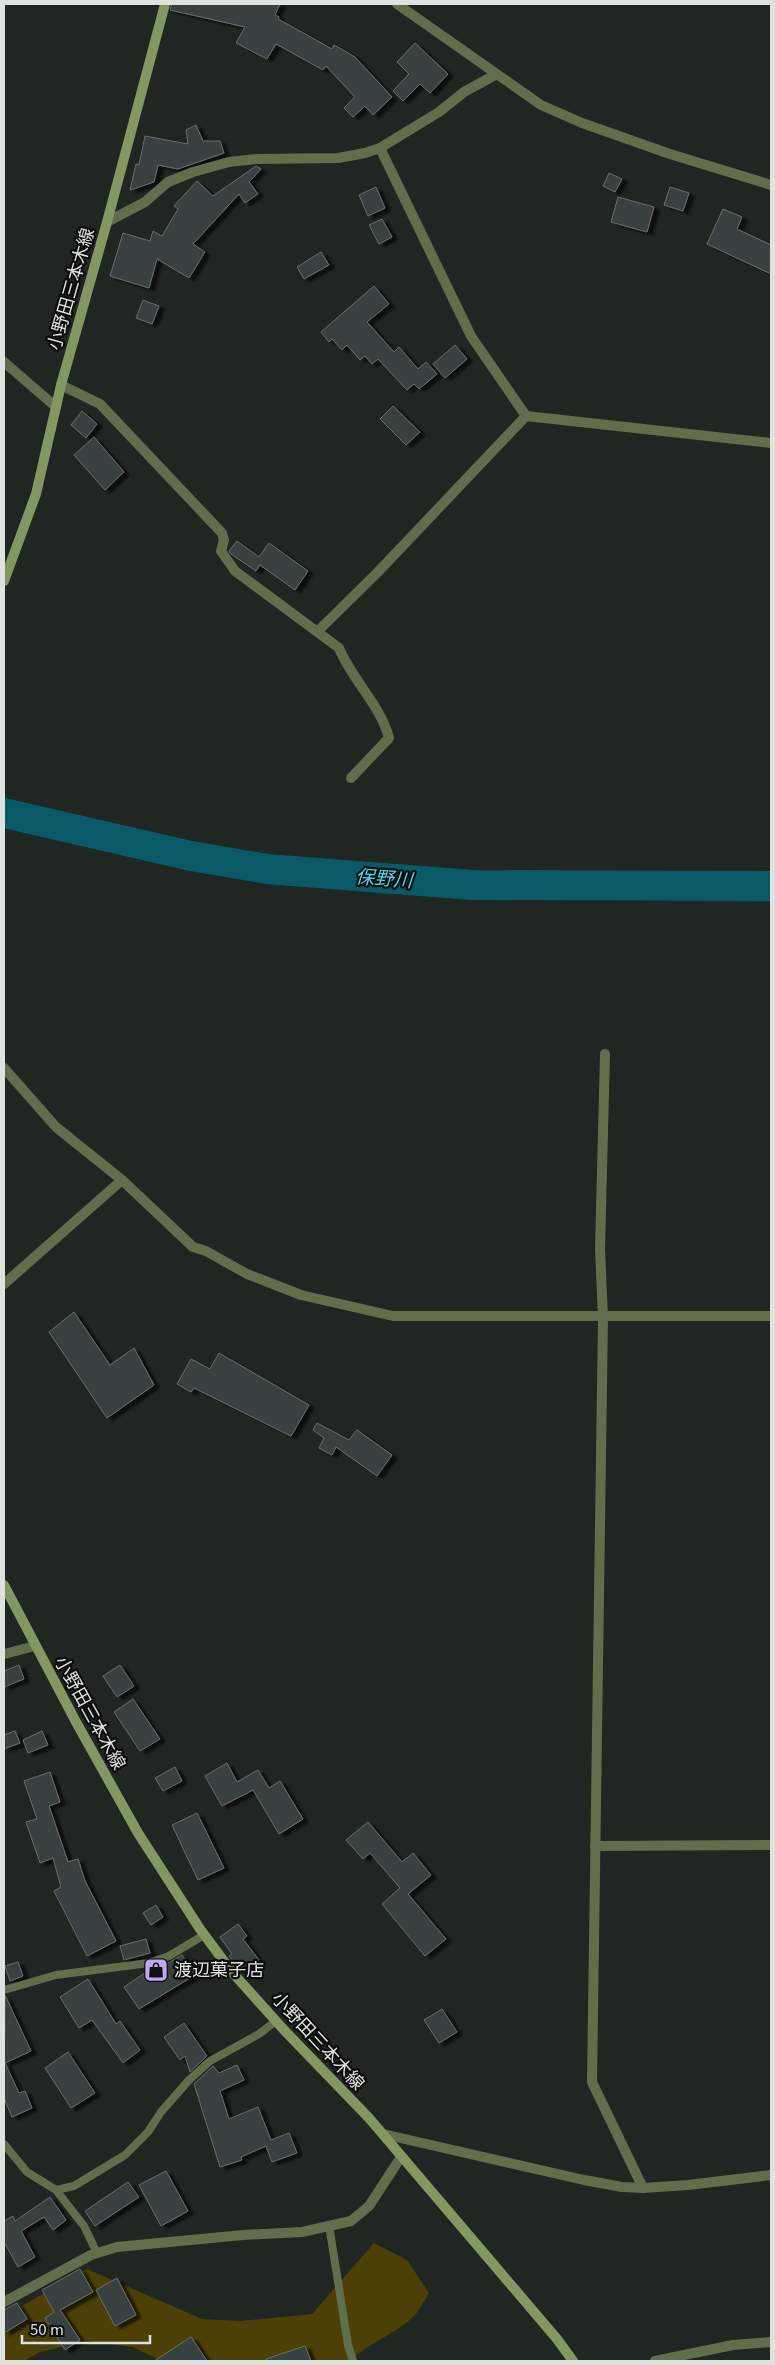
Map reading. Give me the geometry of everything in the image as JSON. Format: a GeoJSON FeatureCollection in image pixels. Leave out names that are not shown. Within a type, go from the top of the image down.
{"type":"FeatureCollection","features":[{"type":"Feature","properties":{"kind":"main road","name":"小野田三本木線"},"geometry":{"type":"LineString","coordinates":[[4,582],[36,494],[61,385],[165,4]]}},
{"type":"Feature","properties":{"kind":"main road","name":"小野田三本木線"},"geometry":{"type":"LineString","coordinates":[[4,1586],[138,1833],[204,1935],[232,1972],[276,2021],[383,2134],[400,2157],[557,2339],[573,2361]]}},
{"type":"Feature","properties":{"kind":"street"},"geometry":{"type":"LineString","coordinates":[[398,4],[541,105],[582,123],[670,154],[771,185]]}},
{"type":"Feature","properties":{"kind":"street"},"geometry":{"type":"LineString","coordinates":[[107,222],[145,202],[168,182],[202,169],[230,162],[256,159],[338,158],[380,148],[439,112],[464,92],[496,75]]}},
{"type":"Feature","properties":{"kind":"street"},"geometry":{"type":"LineString","coordinates":[[380,148],[471,336],[526,416],[771,443]]}},
{"type":"Feature","properties":{"kind":"street"},"geometry":{"type":"LineString","coordinates":[[4,362],[56,407]]}},
{"type":"Feature","properties":{"kind":"street"},"geometry":{"type":"LineString","coordinates":[[61,385],[100,404],[222,533],[224,540],[221,551],[235,571],[318,630],[339,648],[346,665],[380,715],[389,738],[351,778]]}},
{"type":"Feature","properties":{"kind":"street"},"geometry":{"type":"LineString","coordinates":[[318,630],[377,573],[526,416]]}},
{"type":"Feature","properties":{"kind":"street"},"geometry":{"type":"LineString","coordinates":[[605,1054],[600,1249],[603,1317],[592,2082],[643,2188]]}},
{"type":"Feature","properties":{"kind":"street"},"geometry":{"type":"LineString","coordinates":[[4,1068],[56,1126],[122,1180],[193,1247],[206,1251],[247,1274],[300,1295],[393,1316],[771,1316]]}},
{"type":"Feature","properties":{"kind":"street"},"geometry":{"type":"LineString","coordinates":[[4,1284],[122,1180]]}},
{"type":"Feature","properties":{"kind":"street"},"geometry":{"type":"LineString","coordinates":[[4,1654],[35,1646]]}},
{"type":"Feature","properties":{"kind":"street"},"geometry":{"type":"LineString","coordinates":[[595,1846],[771,1845]]}},
{"type":"Feature","properties":{"kind":"street"},"geometry":{"type":"LineString","coordinates":[[383,2134],[584,2180],[643,2188],[771,2175]]}},
{"type":"Feature","properties":{"kind":"street"},"geometry":{"type":"LineString","coordinates":[[4,2302],[65,2268],[97,2253],[117,2247],[243,2235],[302,2232],[351,2221],[369,2206],[400,2157]]}},
{"type":"Feature","properties":{"kind":"street"},"geometry":{"type":"LineString","coordinates":[[655,2361],[733,2345],[771,2342]]}},
{"type":"Feature","properties":{"kind":"lane"},"geometry":{"type":"LineString","coordinates":[[4,1990],[56,1975],[149,1963],[169,1956],[204,1935]]}},
{"type":"Feature","properties":{"kind":"lane"},"geometry":{"type":"LineString","coordinates":[[56,2190],[74,2186],[125,2155],[148,2132],[161,2112],[189,2080],[210,2061],[259,2034],[276,2021]]}},
{"type":"Feature","properties":{"kind":"lane"},"geometry":{"type":"LineString","coordinates":[[4,2144],[27,2172],[56,2190],[84,2226],[97,2253]]}},
{"type":"Feature","properties":{"kind":"lane"},"geometry":{"type":"LineString","coordinates":[[329,2225],[348,2345],[353,2361]]}},
{"type":"Feature","properties":{"kind":"shaded area"},"geometry":{"type":"Polygon","coordinates":[[[374,2243],[407,2260],[429,2293],[418,2311],[407,2323],[357,2354],[350,2361],[162,2361],[132,2347],[87,2341],[40,2352],[24,2361],[4,2361],[4,2316],[87,2269],[202,2319],[241,2321],[312,2314],[374,2243]]]}},
{"type":"Feature","properties":{"kind":"building"},"geometry":{"type":"Polygon","coordinates":[[[172,4],[280,4],[275,15],[279,17],[278,19],[332,49],[334,45],[355,57],[392,97],[373,115],[365,106],[353,117],[344,108],[355,97],[326,66],[323,70],[276,44],[267,59],[236,43],[245,27],[170,10],[172,4]]]}},
{"type":"Feature","properties":{"kind":"building"},"geometry":{"type":"Polygon","coordinates":[[[415,43],[448,74],[430,93],[420,84],[403,101],[393,91],[409,74],[397,62],[415,43]]]}},
{"type":"Feature","properties":{"kind":"building"},"geometry":{"type":"Polygon","coordinates":[[[196,125],[203,141],[220,141],[224,153],[178,169],[158,165],[154,182],[130,190],[136,164],[139,165],[145,136],[188,144],[186,130],[196,125]]]}},
{"type":"Feature","properties":{"kind":"building"},"geometry":{"type":"Polygon","coordinates":[[[256,166],[261,169],[249,182],[258,194],[245,203],[239,194],[193,244],[205,252],[189,278],[157,259],[149,288],[110,276],[123,233],[150,241],[153,231],[162,236],[178,209],[174,206],[197,181],[213,196],[256,166]]]}},
{"type":"Feature","properties":{"kind":"building"},"geometry":{"type":"Polygon","coordinates":[[[609,173],[622,179],[615,192],[603,186],[609,173]]]}},
{"type":"Feature","properties":{"kind":"building"},"geometry":{"type":"Polygon","coordinates":[[[376,187],[385,208],[368,216],[359,195],[376,187]]]}},
{"type":"Feature","properties":{"kind":"building"},"geometry":{"type":"Polygon","coordinates":[[[670,187],[689,193],[683,211],[664,205],[670,187]]]}},
{"type":"Feature","properties":{"kind":"building"},"geometry":{"type":"Polygon","coordinates":[[[618,197],[654,207],[647,232],[611,222],[618,197]]]}},
{"type":"Feature","properties":{"kind":"building"},"geometry":{"type":"Polygon","coordinates":[[[723,209],[742,217],[737,229],[771,245],[771,274],[707,244],[723,209]]]}},
{"type":"Feature","properties":{"kind":"building"},"geometry":{"type":"Polygon","coordinates":[[[382,219],[392,237],[379,244],[369,225],[382,219]]]}},
{"type":"Feature","properties":{"kind":"building"},"geometry":{"type":"Polygon","coordinates":[[[321,252],[329,265],[304,279],[297,267],[321,252]]]}},
{"type":"Feature","properties":{"kind":"building"},"geometry":{"type":"Polygon","coordinates":[[[374,286],[389,304],[367,322],[394,352],[399,347],[418,369],[426,362],[437,374],[419,389],[414,384],[407,390],[378,359],[372,364],[365,356],[360,360],[347,345],[342,350],[332,339],[329,342],[321,332],[374,286]]]}},
{"type":"Feature","properties":{"kind":"building"},"geometry":{"type":"Polygon","coordinates":[[[143,300],[159,306],[152,324],[136,318],[143,300]]]}},
{"type":"Feature","properties":{"kind":"building"},"geometry":{"type":"Polygon","coordinates":[[[455,345],[467,359],[445,378],[433,364],[455,345]]]}},
{"type":"Feature","properties":{"kind":"building"},"geometry":{"type":"Polygon","coordinates":[[[393,406],[420,432],[406,445],[380,419],[393,406]]]}},
{"type":"Feature","properties":{"kind":"building"},"geometry":{"type":"Polygon","coordinates":[[[82,411],[97,424],[86,438],[71,425],[82,411]]]}},
{"type":"Feature","properties":{"kind":"building"},"geometry":{"type":"Polygon","coordinates":[[[94,437],[124,472],[105,490],[74,455],[94,437]]]}},
{"type":"Feature","properties":{"kind":"building"},"geometry":{"type":"Polygon","coordinates":[[[237,541],[259,557],[269,543],[308,571],[295,590],[260,565],[256,571],[231,554],[229,551],[237,541]]]}},
{"type":"Feature","properties":{"kind":"building"},"geometry":{"type":"Polygon","coordinates":[[[74,1312],[110,1365],[134,1348],[154,1385],[107,1418],[49,1332],[74,1312]]]}},
{"type":"Feature","properties":{"kind":"building"},"geometry":{"type":"Polygon","coordinates":[[[219,1353],[309,1405],[291,1436],[194,1388],[191,1392],[177,1384],[191,1359],[210,1369],[219,1353]]]}},
{"type":"Feature","properties":{"kind":"building"},"geometry":{"type":"Polygon","coordinates":[[[317,1423],[349,1440],[357,1430],[392,1455],[377,1476],[336,1447],[332,1455],[319,1448],[324,1438],[313,1430],[317,1423]]]}},
{"type":"Feature","properties":{"kind":"building"},"geometry":{"type":"Polygon","coordinates":[[[19,1665],[24,1679],[4,1687],[4,1671],[19,1665]]]}},
{"type":"Feature","properties":{"kind":"building"},"geometry":{"type":"Polygon","coordinates":[[[120,1665],[134,1686],[117,1697],[103,1676],[120,1665]]]}},
{"type":"Feature","properties":{"kind":"building"},"geometry":{"type":"Polygon","coordinates":[[[133,1699],[160,1739],[140,1751],[114,1712],[133,1699]]]}},
{"type":"Feature","properties":{"kind":"building"},"geometry":{"type":"Polygon","coordinates":[[[15,1731],[20,1743],[4,1749],[4,1735],[15,1731]]]}},
{"type":"Feature","properties":{"kind":"building"},"geometry":{"type":"Polygon","coordinates":[[[42,1731],[48,1745],[28,1753],[23,1740],[42,1731]]]}},
{"type":"Feature","properties":{"kind":"building"},"geometry":{"type":"Polygon","coordinates":[[[227,1763],[237,1782],[258,1770],[269,1788],[280,1781],[303,1819],[279,1834],[253,1790],[222,1806],[205,1776],[227,1763]]]}},
{"type":"Feature","properties":{"kind":"building"},"geometry":{"type":"Polygon","coordinates":[[[175,1767],[182,1781],[163,1791],[155,1778],[175,1767]]]}},
{"type":"Feature","properties":{"kind":"building"},"geometry":{"type":"Polygon","coordinates":[[[50,1772],[60,1802],[49,1806],[68,1862],[78,1859],[85,1881],[116,1941],[87,1956],[54,1891],[61,1887],[53,1858],[40,1863],[26,1822],[37,1819],[24,1781],[50,1772]]]}},
{"type":"Feature","properties":{"kind":"building"},"geometry":{"type":"Polygon","coordinates":[[[197,1813],[224,1868],[198,1880],[172,1825],[197,1813]]]}},
{"type":"Feature","properties":{"kind":"building"},"geometry":{"type":"Polygon","coordinates":[[[368,1822],[402,1862],[413,1853],[431,1875],[408,1894],[446,1939],[425,1956],[382,1904],[400,1888],[370,1853],[363,1859],[346,1840],[368,1822]]]}},
{"type":"Feature","properties":{"kind":"building"},"geometry":{"type":"Polygon","coordinates":[[[156,1905],[163,1917],[151,1925],[143,1913],[156,1905]]]}},
{"type":"Feature","properties":{"kind":"building"},"geometry":{"type":"Polygon","coordinates":[[[238,1924],[247,1936],[243,1939],[259,1960],[242,1972],[229,1956],[232,1954],[220,1937],[238,1924]]]}},
{"type":"Feature","properties":{"kind":"building"},"geometry":{"type":"Polygon","coordinates":[[[146,1939],[150,1953],[124,1960],[120,1946],[146,1939]]]}},
{"type":"Feature","properties":{"kind":"building"},"geometry":{"type":"Polygon","coordinates":[[[182,1955],[195,1975],[139,2009],[124,1987],[154,1967],[155,1971],[182,1955]]]}},
{"type":"Feature","properties":{"kind":"building"},"geometry":{"type":"Polygon","coordinates":[[[18,1962],[23,1976],[10,1981],[5,1966],[18,1962]]]}},
{"type":"Feature","properties":{"kind":"building"},"geometry":{"type":"Polygon","coordinates":[[[88,1979],[116,2024],[120,2021],[140,2050],[123,2063],[92,2020],[79,2028],[60,1997],[88,1979]]]}},
{"type":"Feature","properties":{"kind":"building"},"geometry":{"type":"Polygon","coordinates":[[[5,1995],[31,2051],[5,2063],[19,2093],[25,2091],[32,2108],[12,2117],[4,2098],[5,1995]]]}},
{"type":"Feature","properties":{"kind":"building"},"geometry":{"type":"Polygon","coordinates":[[[442,2009],[457,2032],[439,2043],[424,2020],[442,2009]]]}},
{"type":"Feature","properties":{"kind":"building"},"geometry":{"type":"Polygon","coordinates":[[[184,2023],[207,2056],[190,2072],[185,2056],[180,2060],[164,2037],[184,2023]]]}},
{"type":"Feature","properties":{"kind":"building"},"geometry":{"type":"Polygon","coordinates":[[[68,2052],[95,2093],[71,2108],[45,2068],[68,2052]]]}},
{"type":"Feature","properties":{"kind":"building"},"geometry":{"type":"Polygon","coordinates":[[[237,2065],[244,2080],[220,2091],[229,2119],[258,2107],[271,2140],[289,2133],[297,2153],[272,2162],[266,2146],[241,2157],[242,2160],[220,2167],[194,2084],[213,2066],[219,2073],[237,2065]]]}},
{"type":"Feature","properties":{"kind":"building"},"geometry":{"type":"Polygon","coordinates":[[[166,2171],[188,2211],[161,2226],[139,2185],[166,2171]]]}},
{"type":"Feature","properties":{"kind":"building"},"geometry":{"type":"Polygon","coordinates":[[[128,2182],[139,2197],[95,2226],[85,2211],[128,2182]]]}},
{"type":"Feature","properties":{"kind":"building"},"geometry":{"type":"Polygon","coordinates":[[[50,2197],[66,2220],[53,2230],[44,2217],[21,2231],[35,2257],[18,2267],[4,2242],[4,2221],[13,2216],[15,2221],[50,2197]]]}},
{"type":"Feature","properties":{"kind":"building"},"geometry":{"type":"Polygon","coordinates":[[[80,2269],[93,2292],[60,2310],[80,2340],[65,2350],[45,2318],[54,2312],[42,2290],[80,2269]]]}},
{"type":"Feature","properties":{"kind":"building"},"geometry":{"type":"Polygon","coordinates":[[[117,2278],[136,2315],[115,2326],[96,2290],[117,2278]]]}},
{"type":"Feature","properties":{"kind":"building"},"geometry":{"type":"Polygon","coordinates":[[[17,2303],[27,2319],[4,2333],[4,2310],[17,2303]]]}},
{"type":"Feature","properties":{"kind":"building"},"geometry":{"type":"Polygon","coordinates":[[[191,2337],[207,2361],[154,2361],[191,2337]]]}},
{"type":"Feature","properties":{"kind":"building"},"geometry":{"type":"Polygon","coordinates":[[[305,2346],[311,2361],[267,2361],[266,2359],[305,2346]]]}},
{"type":"Feature","properties":{"kind":"waterway","name":"保野川"},"geometry":{"type":"LineString","coordinates":[[4,813],[191,856],[267,869],[472,885],[771,886]]}},
{"type":"Feature","properties":{"kind":"place","name":"渡辺菓子店"},"geometry":{"type":"Point","coordinates":[156,1970]}}]}
